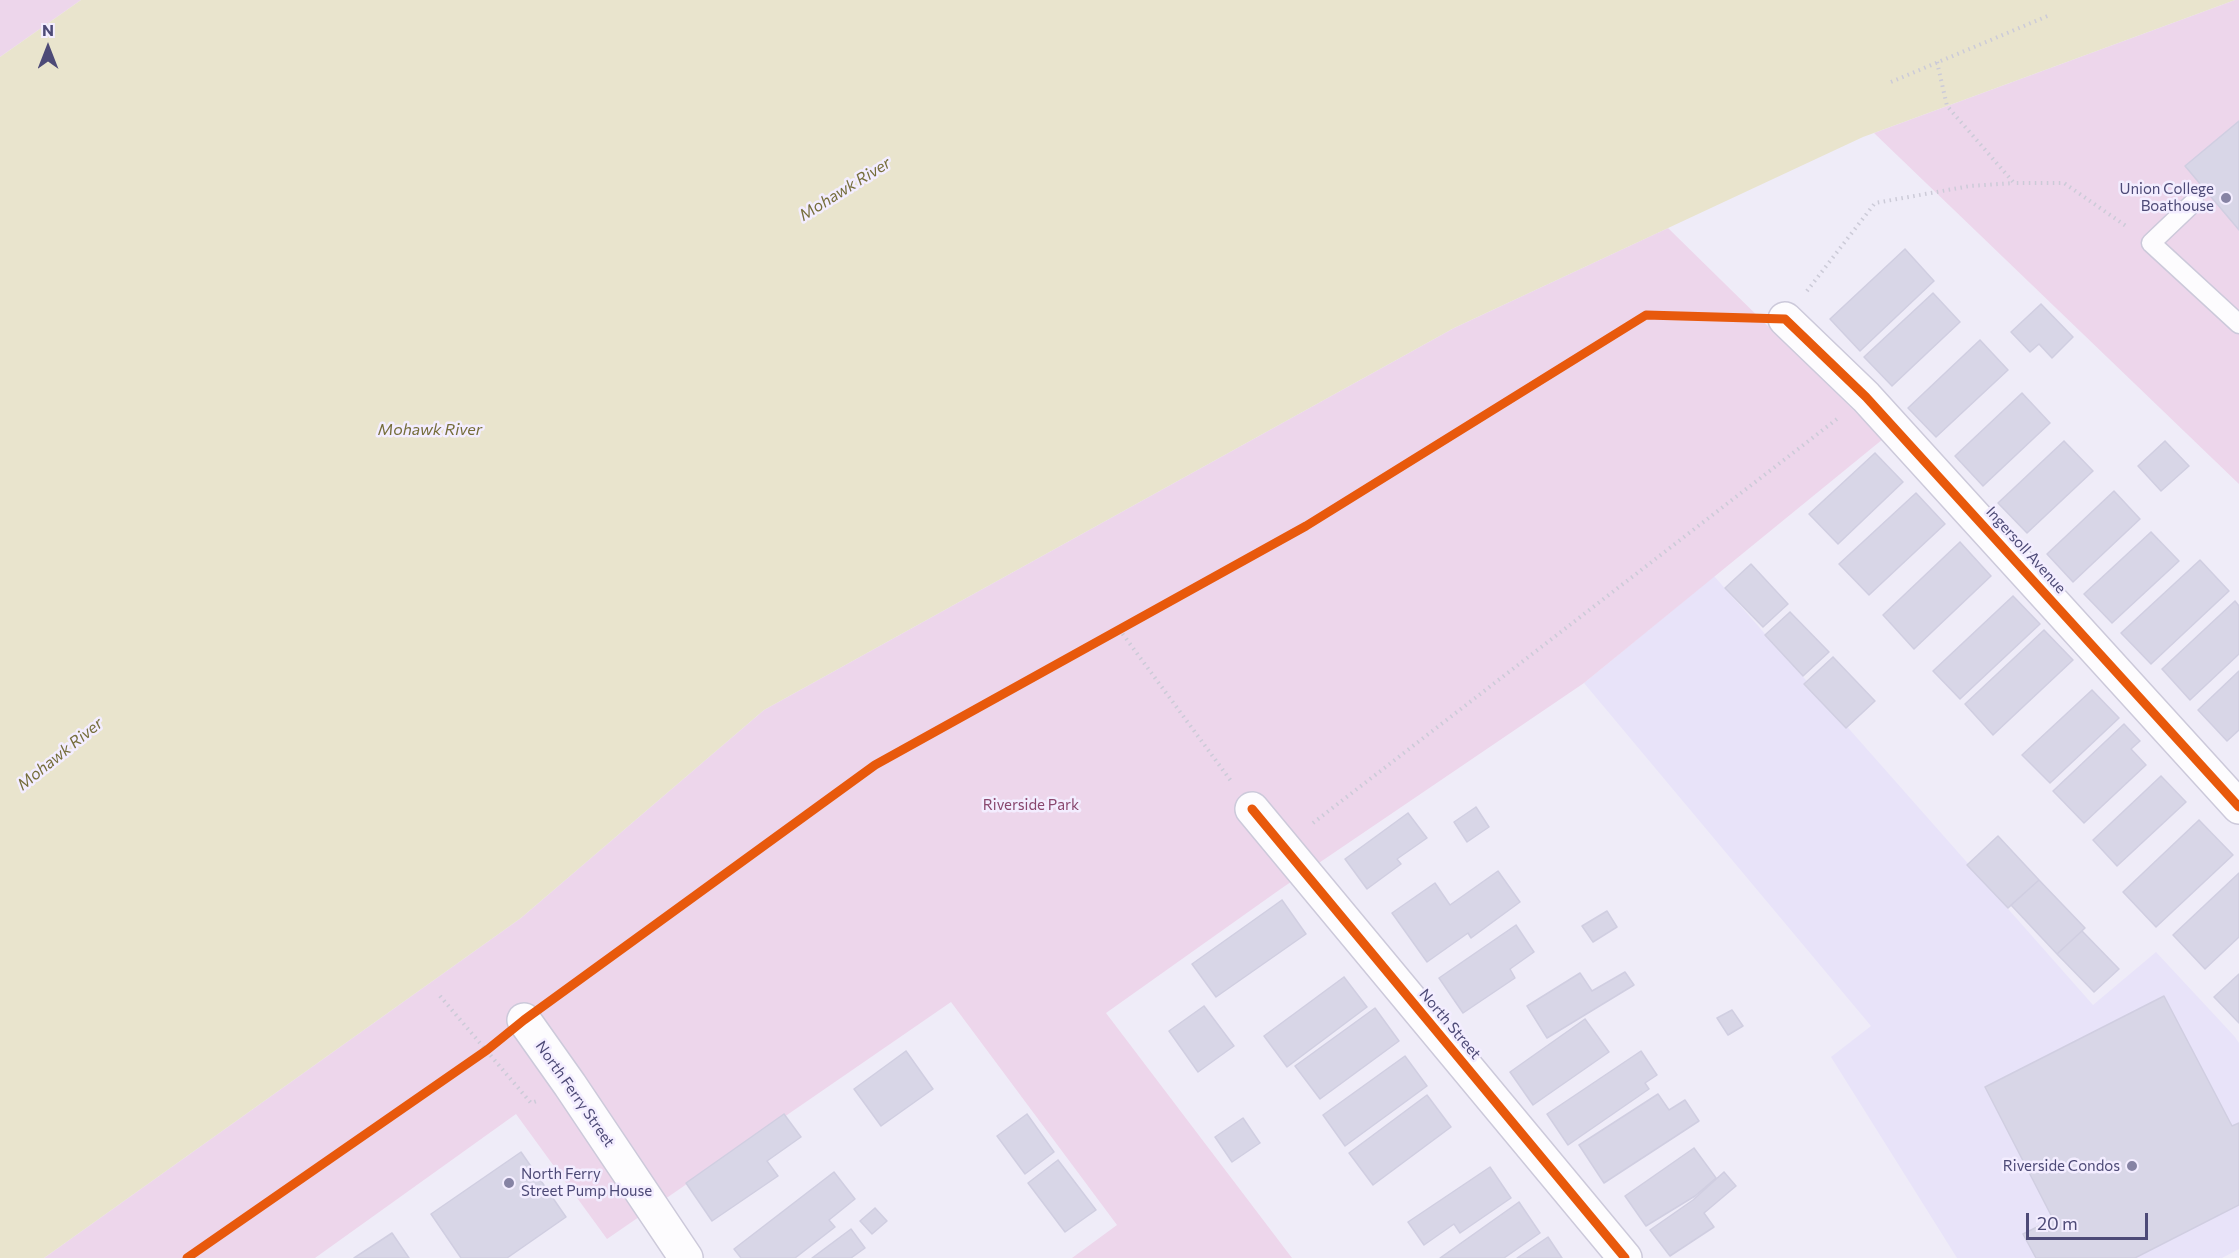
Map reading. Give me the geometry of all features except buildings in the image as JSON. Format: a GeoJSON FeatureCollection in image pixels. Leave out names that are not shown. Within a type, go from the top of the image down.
{"type":"FeatureCollection","features":[{"type":"Feature","properties":{"kind":"street","name":"Ingersoll Avenue"},"geometry":{"type":"LineString","coordinates":[[1795,306],[1866,397],[2239,807]]}},
{"type":"Feature","properties":{"kind":"street","name":"North Street"},"geometry":{"type":"LineString","coordinates":[[1252,809],[1625,1258]]}},
{"type":"Feature","properties":{"kind":"street","name":"North Ferry Street"},"geometry":{"type":"LineString","coordinates":[[524,1020],[570,1084],[686,1258]]}},
{"type":"Feature","properties":{"kind":"lane"},"geometry":{"type":"LineString","coordinates":[[2194,202],[2151,243],[2239,324]]}},
{"type":"Feature","properties":{"kind":"path"},"geometry":{"type":"LineString","coordinates":[[1891,82],[2049,15]]}},
{"type":"Feature","properties":{"kind":"path"},"geometry":{"type":"LineString","coordinates":[[1937,62],[1947,106],[2014,183]]}},
{"type":"Feature","properties":{"kind":"path"},"geometry":{"type":"LineString","coordinates":[[1795,306],[1875,203],[1970,186],[2064,183],[2151,243]]}},
{"type":"Feature","properties":{"kind":"path"},"geometry":{"type":"LineString","coordinates":[[1283,846],[1866,397]]}},
{"type":"Feature","properties":{"kind":"path"},"geometry":{"type":"LineString","coordinates":[[1109,635],[1129,624]]}},
{"type":"Feature","properties":{"kind":"path"},"geometry":{"type":"LineString","coordinates":[[1119,629],[1252,809]]}},
{"type":"Feature","properties":{"kind":"path"},"geometry":{"type":"LineString","coordinates":[[440,996],[531,1103],[570,1084]]}},
{"type":"Feature","properties":{"kind":"path"},"geometry":{"type":"LineString","coordinates":[[477,1057],[524,1020]]}},
{"type":"Feature","properties":{"kind":"shaded area","name":"Riverside Condos"},"geometry":{"type":"Polygon","coordinates":[[[1714,576],[2093,1005],[2156,952],[2235,1037],[2239,1043],[2239,1249],[2222,1258],[1957,1258],[1831,1057],[1871,1026],[1584,683],[1714,576]]]}},
{"type":"Feature","properties":{"kind":"green space"},"geometry":{"type":"Polygon","coordinates":[[[0,0],[81,0],[0,57],[0,0]]]}},
{"type":"Feature","properties":{"kind":"green space"},"geometry":{"type":"Polygon","coordinates":[[[2239,0],[2239,484],[1874,133],[2239,0]]]}},
{"type":"Feature","properties":{"kind":"green space","name":"Riverside Park"},"geometry":{"type":"Polygon","coordinates":[[[1668,228],[1883,439],[1584,683],[1282,888],[1106,1013],[1292,1258],[1072,1258],[1117,1225],[951,1002],[607,1239],[516,1114],[315,1258],[44,1258],[521,918],[764,710],[1454,328],[1668,228]]]}},
{"type":"Feature","properties":{"kind":"water","name":"Mohawk River"},"geometry":{"type":"Polygon","coordinates":[[[81,0],[2235,0],[1863,137],[1454,328],[764,710],[521,918],[44,1258],[0,1258],[0,57],[81,0]]]}},
{"type":"Feature","properties":{"kind":"cycle path"},"geometry":{"type":"LineString","coordinates":[[187,1258],[487,1050],[524,1020],[875,765],[1306,526],[1646,315],[1785,319],[1866,397],[2239,807]]}},
{"type":"Feature","properties":{"kind":"cycle path"},"geometry":{"type":"LineString","coordinates":[[1252,809],[1625,1258]]}},
{"type":"Feature","properties":{"kind":"place","name":"Union College Boathouse"},"geometry":{"type":"Point","coordinates":[2226,198]}},
{"type":"Feature","properties":{"kind":"place","name":"Riverside Condos"},"geometry":{"type":"Point","coordinates":[2132,1166]}},
{"type":"Feature","properties":{"kind":"place","name":"North Ferry Street Pump House"},"geometry":{"type":"Point","coordinates":[509,1183]}}]}
